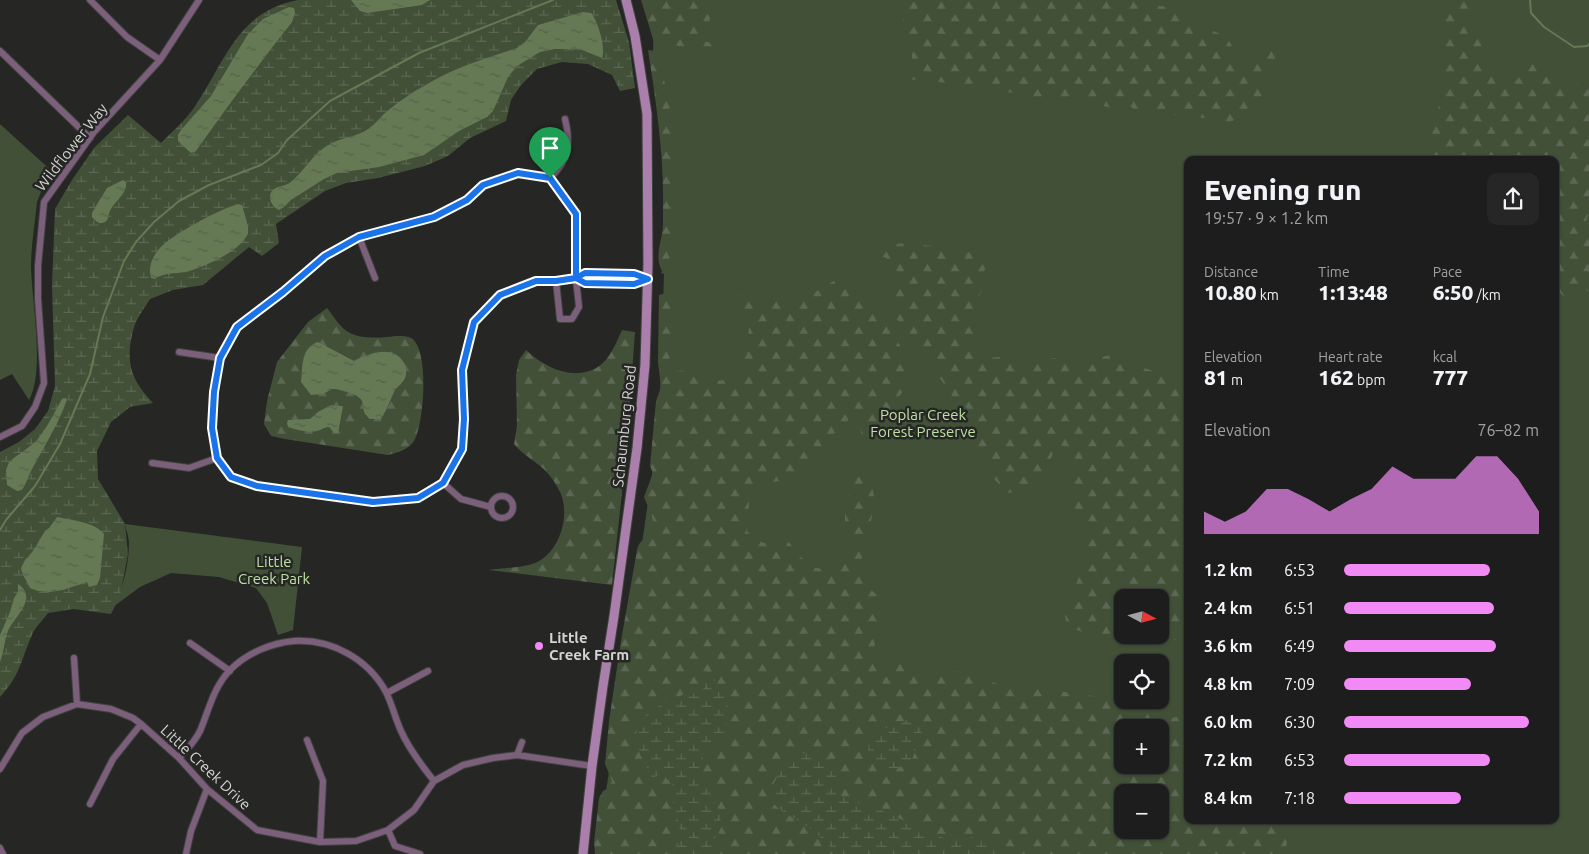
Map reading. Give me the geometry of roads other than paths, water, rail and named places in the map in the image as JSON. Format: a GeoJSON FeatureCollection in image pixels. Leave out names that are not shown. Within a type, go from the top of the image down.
{"type":"FeatureCollection","features":[{"type":"Feature","properties":{"kind":"main road","name":"Schaumburg Road"},"geometry":{"type":"LineString","coordinates":[[583,854],[592,766],[637,448],[645,365],[648,279],[647,114],[635,36],[626,0]]}},
{"type":"Feature","properties":{"kind":"street"},"geometry":{"type":"LineString","coordinates":[[90,0],[127,38],[160,60]]}},
{"type":"Feature","properties":{"kind":"street","name":"Wildflower Way"},"geometry":{"type":"LineString","coordinates":[[0,437],[22,426],[35,407],[44,383],[38,299],[38,266],[44,202],[90,138],[160,60],[200,0]]}},
{"type":"Feature","properties":{"kind":"street"},"geometry":{"type":"LineString","coordinates":[[0,51],[90,138]]}},
{"type":"Feature","properties":{"kind":"street"},"geometry":{"type":"LineString","coordinates":[[550,178],[560,169],[568,151],[569,135],[565,119]]}},
{"type":"Feature","properties":{"kind":"street"},"geometry":{"type":"LineString","coordinates":[[556,281],[560,319],[572,319],[579,307],[576,278],[576,214],[550,178],[518,173],[483,185],[467,200],[434,217],[359,237],[325,256],[283,292],[237,327],[220,358],[214,392],[212,428],[217,458],[231,477],[257,486],[373,502],[418,498],[443,483],[462,449],[464,419],[462,370],[474,322],[500,295],[536,281],[576,278],[585,283],[634,284],[648,279]]}},
{"type":"Feature","properties":{"kind":"street"},"geometry":{"type":"LineString","coordinates":[[359,237],[375,278]]}},
{"type":"Feature","properties":{"kind":"street"},"geometry":{"type":"LineString","coordinates":[[179,352],[220,358]]}},
{"type":"Feature","properties":{"kind":"street"},"geometry":{"type":"LineString","coordinates":[[152,463],[189,468],[217,458]]}},
{"type":"Feature","properties":{"kind":"street"},"geometry":{"type":"LineString","coordinates":[[443,483],[461,499],[491,506]]}},
{"type":"Feature","properties":{"kind":"street"},"geometry":{"type":"LineString","coordinates":[[179,758],[199,733],[214,692],[230,671],[240,662],[260,649],[291,641],[316,642],[336,648],[362,662],[370,670],[386,693],[406,742],[434,781]]}},
{"type":"Feature","properties":{"kind":"street"},"geometry":{"type":"LineString","coordinates":[[190,643],[230,671]]}},
{"type":"Feature","properties":{"kind":"street"},"geometry":{"type":"LineString","coordinates":[[74,658],[77,704]]}},
{"type":"Feature","properties":{"kind":"street"},"geometry":{"type":"LineString","coordinates":[[386,693],[428,671]]}},
{"type":"Feature","properties":{"kind":"street","name":"Little Creek Drive"},"geometry":{"type":"LineString","coordinates":[[0,769],[17,740],[27,728],[43,716],[77,704],[111,709],[141,724],[179,758],[207,789],[257,830],[320,842],[356,841],[388,830],[414,810],[434,781],[463,765],[518,755],[592,766]]}},
{"type":"Feature","properties":{"kind":"street"},"geometry":{"type":"LineString","coordinates":[[90,804],[114,759],[141,724]]}},
{"type":"Feature","properties":{"kind":"street"},"geometry":{"type":"LineString","coordinates":[[307,740],[323,781],[320,842]]}},
{"type":"Feature","properties":{"kind":"street"},"geometry":{"type":"LineString","coordinates":[[518,755],[522,742]]}},
{"type":"Feature","properties":{"kind":"street"},"geometry":{"type":"LineString","coordinates":[[186,854],[191,831],[207,789]]}},
{"type":"Feature","properties":{"kind":"street"},"geometry":{"type":"LineString","coordinates":[[388,830],[395,846],[420,854]]}},
{"type":"Feature","properties":{"kind":"street"},"geometry":{"type":"LineString","coordinates":[[0,848],[3,854]]}},
{"type":"Feature","properties":{"kind":"water"},"geometry":{"type":"Polygon","coordinates":[[[351,0],[430,0],[422,5],[367,13],[360,11],[351,0]]]}},
{"type":"Feature","properties":{"kind":"water"},"geometry":{"type":"Polygon","coordinates":[[[289,7],[294,8],[295,13],[292,22],[196,151],[191,153],[178,141],[178,135],[181,130],[211,96],[248,34],[263,19],[289,7]]]}},
{"type":"Feature","properties":{"kind":"water"},"geometry":{"type":"Polygon","coordinates":[[[583,12],[591,13],[596,22],[602,41],[602,58],[582,50],[555,49],[540,52],[517,66],[508,77],[493,111],[487,117],[459,131],[424,155],[379,167],[337,173],[291,200],[279,210],[272,205],[270,196],[272,191],[292,181],[324,147],[365,131],[406,97],[439,77],[483,59],[517,48],[525,42],[538,25],[583,12]]]}},
{"type":"Feature","properties":{"kind":"water"},"geometry":{"type":"Polygon","coordinates":[[[123,180],[126,182],[125,191],[113,206],[107,221],[98,222],[92,217],[96,206],[107,188],[123,180]]]}},
{"type":"Feature","properties":{"kind":"water"},"geometry":{"type":"Polygon","coordinates":[[[238,204],[242,205],[248,226],[248,234],[234,250],[221,258],[197,268],[185,272],[166,274],[155,279],[151,278],[150,266],[154,255],[165,243],[196,223],[238,204]]]}},
{"type":"Feature","properties":{"kind":"water"},"geometry":{"type":"Polygon","coordinates":[[[318,342],[354,361],[367,355],[381,352],[388,352],[400,357],[405,366],[406,376],[395,390],[381,419],[370,419],[364,412],[362,401],[358,396],[350,393],[332,389],[323,394],[311,395],[301,382],[303,364],[305,353],[312,345],[318,342]]]}},
{"type":"Feature","properties":{"kind":"water"},"geometry":{"type":"Polygon","coordinates":[[[62,399],[67,399],[53,431],[22,490],[17,491],[7,485],[6,470],[9,462],[37,440],[62,399]]]}},
{"type":"Feature","properties":{"kind":"water"},"geometry":{"type":"Polygon","coordinates":[[[331,405],[343,406],[338,433],[334,433],[329,427],[310,432],[288,427],[288,420],[310,419],[331,405]]]}},
{"type":"Feature","properties":{"kind":"water"},"geometry":{"type":"Polygon","coordinates":[[[57,517],[89,524],[104,534],[100,578],[97,585],[89,587],[87,582],[50,592],[30,588],[21,568],[45,531],[57,517]]]}},
{"type":"Feature","properties":{"kind":"water"},"geometry":{"type":"Polygon","coordinates":[[[18,584],[24,589],[26,601],[8,631],[0,662],[0,635],[18,592],[18,584]]]}},
{"type":"Feature","properties":{"kind":"waterway"},"geometry":{"type":"LineString","coordinates":[[0,530],[6,520],[35,486],[60,444],[90,374],[103,317],[124,261],[136,242],[154,222],[179,201],[209,185],[261,165],[278,153],[287,140],[330,101],[419,53],[553,0]]}},
{"type":"Feature","properties":{"kind":"waterway"},"geometry":{"type":"LineString","coordinates":[[1530,0],[1531,13],[1544,27],[1574,47],[1587,46],[1589,44]]}},
{"type":"Feature","properties":{"kind":"place","name":"Little Creek Farm"},"geometry":{"type":"Point","coordinates":[539,646]}},
{"type":"Feature","properties":{"kind":"park label","name":"Poplar Creek Forest Preserve"},"geometry":{"type":"Point","coordinates":[923,422]}},
{"type":"Feature","properties":{"kind":"park label","name":"Little Creek Park"},"geometry":{"type":"Point","coordinates":[274,570]}}]}
